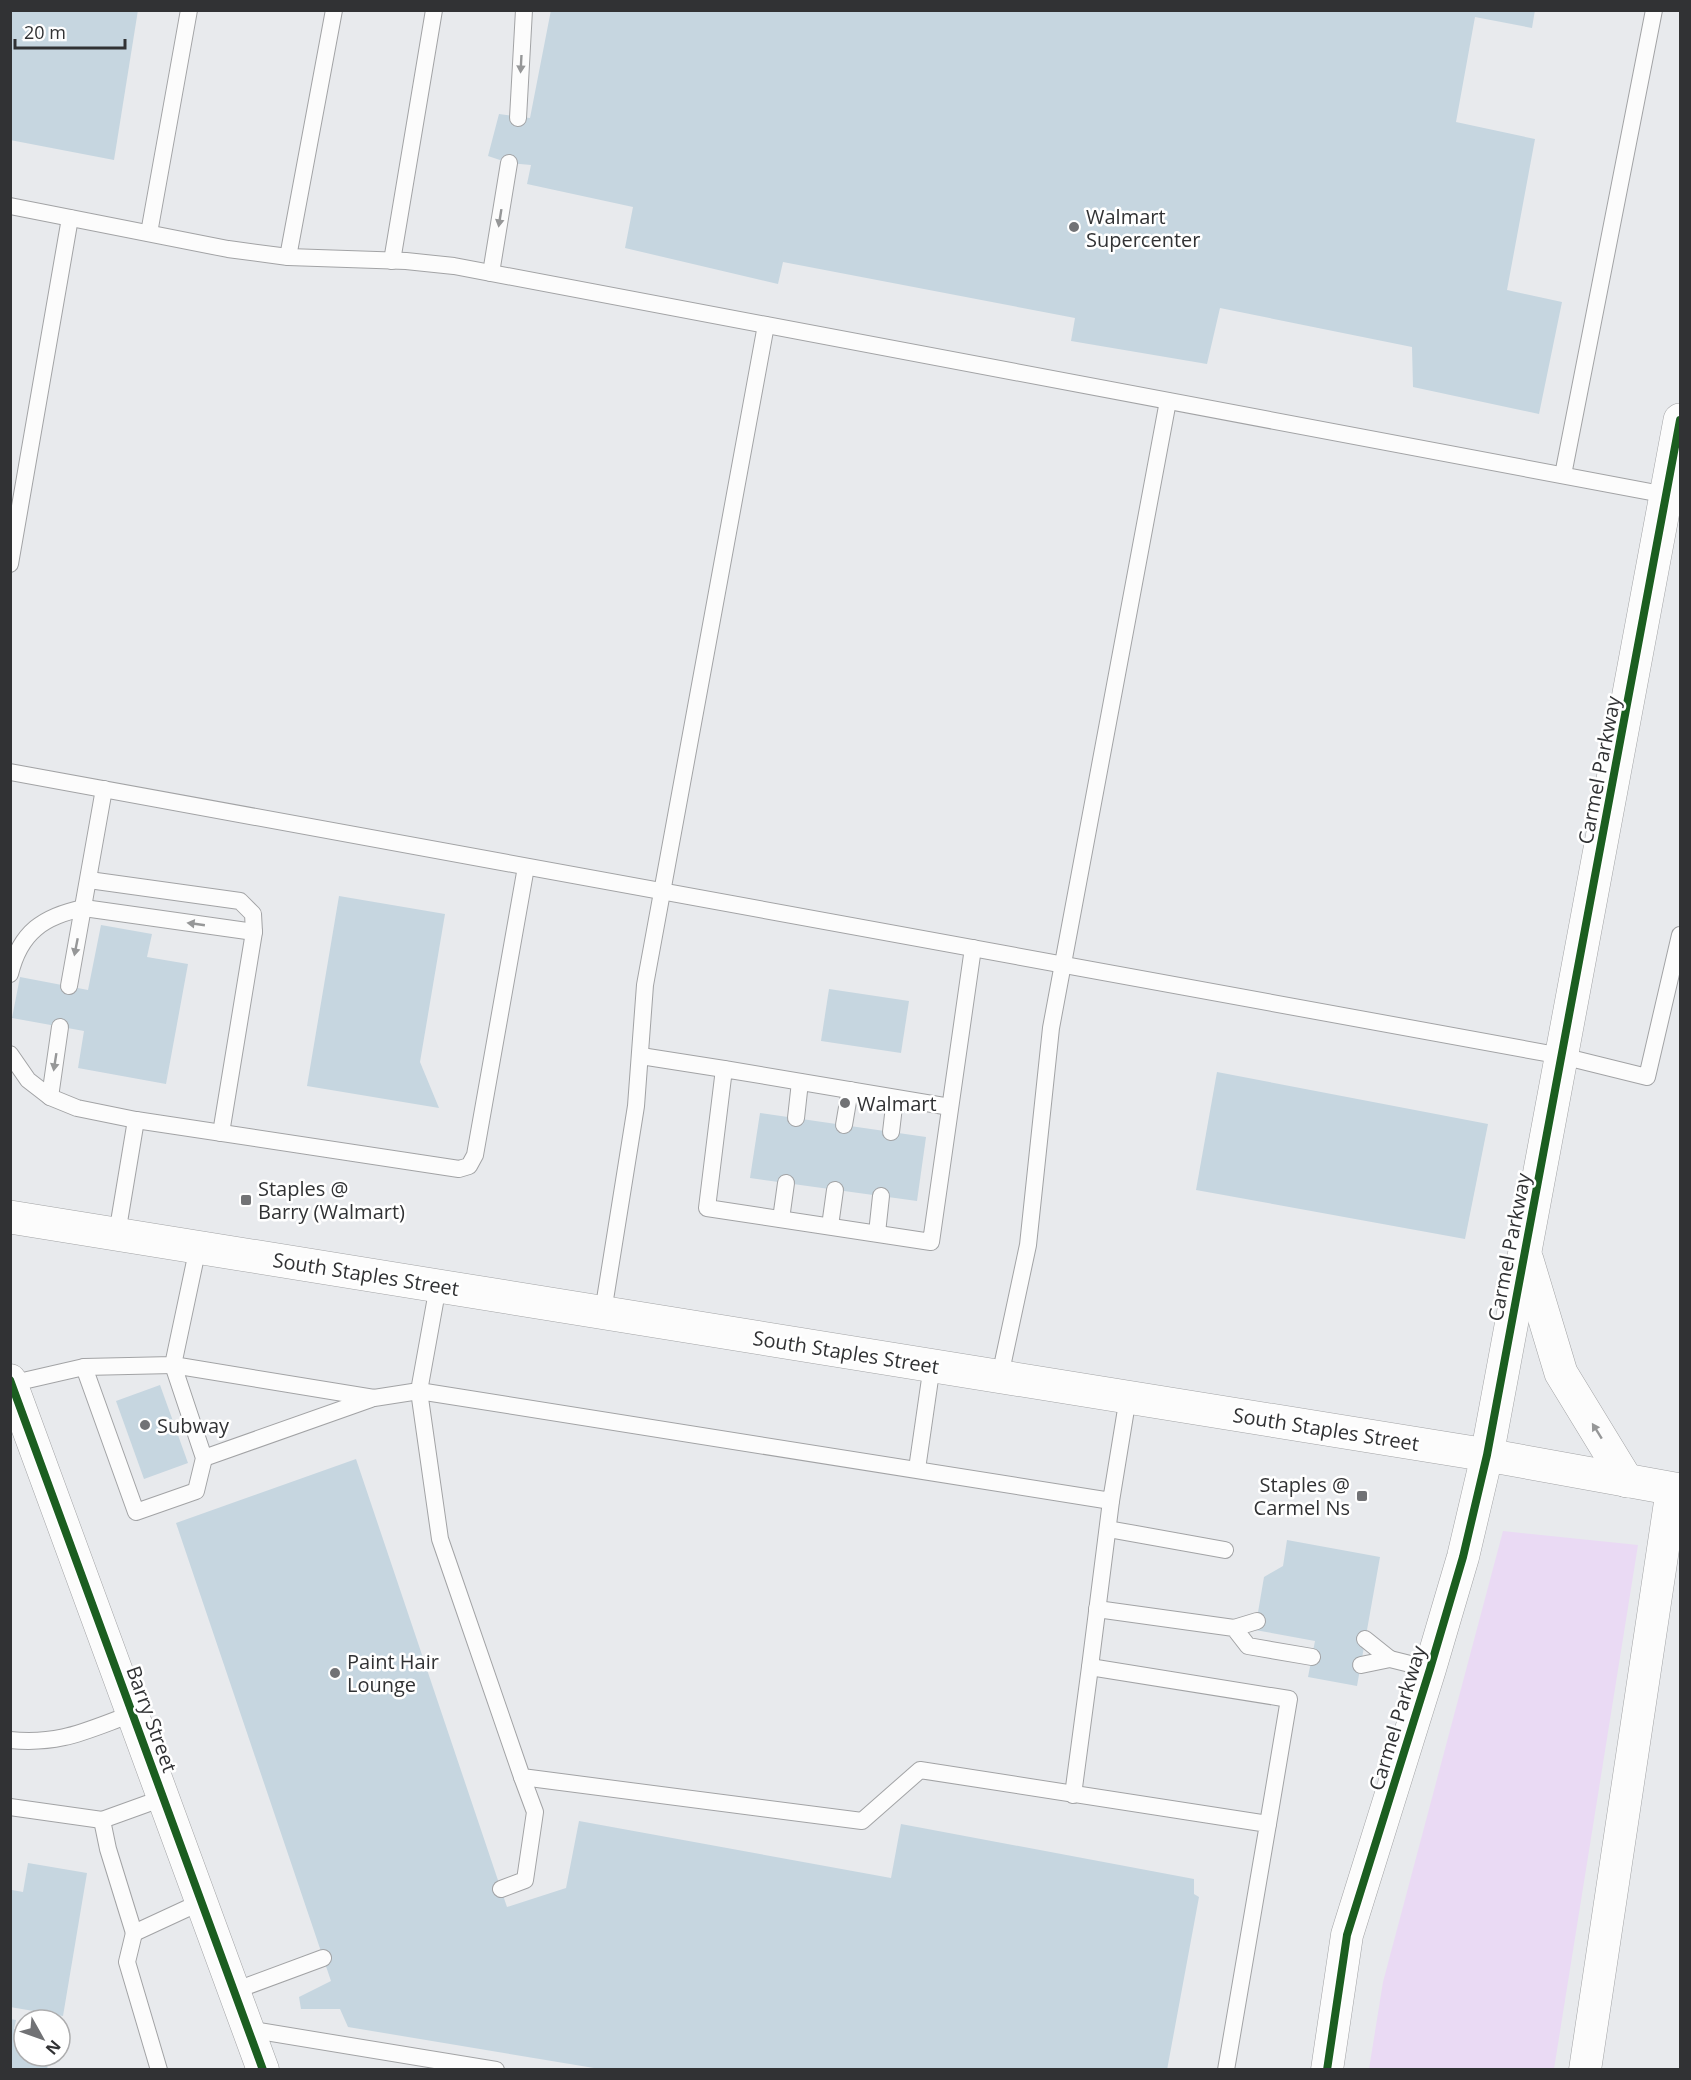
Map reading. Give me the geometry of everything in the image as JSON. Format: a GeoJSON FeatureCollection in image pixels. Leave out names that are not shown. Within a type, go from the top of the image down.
{"type":"FeatureCollection","features":[{"type":"Feature","properties":{"kind":"main road","name":"Carmel Parkway"},"geometry":{"type":"LineString","coordinates":[[1487,1455],[1562,1056],[1674,496],[1680,420]]}},
{"type":"Feature","properties":{"kind":"main road","name":"South Staples Street"},"geometry":{"type":"LineString","coordinates":[[10,1217],[1487,1455],[1676,1490]]}},
{"type":"Feature","properties":{"kind":"main road"},"geometry":{"type":"LineString","coordinates":[[1525,1253],[1560,1373],[1628,1481]]}},
{"type":"Feature","properties":{"kind":"street","name":"Barry Street"},"geometry":{"type":"LineString","coordinates":[[11,1382],[262,2070]]}},
{"type":"Feature","properties":{"kind":"street","name":"Carmel Parkway"},"geometry":{"type":"LineString","coordinates":[[1328,2070],[1347,1935],[1463,1557],[1487,1455]]}},
{"type":"Feature","properties":{"kind":"street"},"geometry":{"type":"LineString","coordinates":[[1585,2070],[1676,1490]]}},
{"type":"Feature","properties":{"kind":"lane"},"geometry":{"type":"LineString","coordinates":[[148,233],[189,10]]}},
{"type":"Feature","properties":{"kind":"lane"},"geometry":{"type":"LineString","coordinates":[[288,257],[334,10]]}},
{"type":"Feature","properties":{"kind":"lane"},"geometry":{"type":"LineString","coordinates":[[392,261],[434,10]]}},
{"type":"Feature","properties":{"kind":"lane"},"geometry":{"type":"LineString","coordinates":[[518,118],[524,10]]}},
{"type":"Feature","properties":{"kind":"lane"},"geometry":{"type":"LineString","coordinates":[[1563,475],[1654,10]]}},
{"type":"Feature","properties":{"kind":"lane"},"geometry":{"type":"LineString","coordinates":[[491,273],[509,163]]}},
{"type":"Feature","properties":{"kind":"lane"},"geometry":{"type":"LineString","coordinates":[[10,206],[288,257],[392,261],[491,273],[1674,496]]}},
{"type":"Feature","properties":{"kind":"lane"},"geometry":{"type":"LineString","coordinates":[[10,564],[70,218]]}},
{"type":"Feature","properties":{"kind":"lane"},"geometry":{"type":"LineString","coordinates":[[603,1312],[636,1106],[645,986],[766,324]]}},
{"type":"Feature","properties":{"kind":"lane"},"geometry":{"type":"LineString","coordinates":[[1000,1376],[1028,1245],[1051,1028],[1168,401]]}},
{"type":"Feature","properties":{"kind":"lane"},"geometry":{"type":"LineString","coordinates":[[10,772],[1562,1056],[1647,1077],[1680,934]]}},
{"type":"Feature","properties":{"kind":"lane"},"geometry":{"type":"LineString","coordinates":[[69,986],[104,789]]}},
{"type":"Feature","properties":{"kind":"lane"},"geometry":{"type":"LineString","coordinates":[[10,1054],[28,1080],[50,1097],[77,1108],[136,1120],[459,1169],[469,1166],[475,1155],[526,867]]}},
{"type":"Feature","properties":{"kind":"lane"},"geometry":{"type":"LineString","coordinates":[[89,880],[240,901],[253,914],[254,933],[221,1133]]}},
{"type":"Feature","properties":{"kind":"lane"},"geometry":{"type":"LineString","coordinates":[[10,974],[13,962],[26,938],[40,922],[60,913],[84,908],[254,933]]}},
{"type":"Feature","properties":{"kind":"lane"},"geometry":{"type":"LineString","coordinates":[[724,1069],[706,1208],[931,1242],[973,948]]}},
{"type":"Feature","properties":{"kind":"lane"},"geometry":{"type":"LineString","coordinates":[[50,1097],[60,1027]]}},
{"type":"Feature","properties":{"kind":"lane"},"geometry":{"type":"LineString","coordinates":[[641,1056],[950,1107]]}},
{"type":"Feature","properties":{"kind":"lane"},"geometry":{"type":"LineString","coordinates":[[796,1118],[801,1082]]}},
{"type":"Feature","properties":{"kind":"lane"},"geometry":{"type":"LineString","coordinates":[[844,1125],[849,1090]]}},
{"type":"Feature","properties":{"kind":"lane"},"geometry":{"type":"LineString","coordinates":[[891,1132],[895,1098]]}},
{"type":"Feature","properties":{"kind":"lane"},"geometry":{"type":"LineString","coordinates":[[117,1234],[136,1120]]}},
{"type":"Feature","properties":{"kind":"lane"},"geometry":{"type":"LineString","coordinates":[[781,1219],[786,1183]]}},
{"type":"Feature","properties":{"kind":"lane"},"geometry":{"type":"LineString","coordinates":[[830,1226],[835,1190]]}},
{"type":"Feature","properties":{"kind":"lane"},"geometry":{"type":"LineString","coordinates":[[877,1233],[881,1196]]}},
{"type":"Feature","properties":{"kind":"lane"},"geometry":{"type":"LineString","coordinates":[[84,1366],[136,1512],[196,1491],[204,1458],[173,1365],[198,1247]]}},
{"type":"Feature","properties":{"kind":"lane"},"geometry":{"type":"LineString","coordinates":[[438,1286],[419,1391],[440,1539],[535,1812],[525,1880],[501,1889]]}},
{"type":"Feature","properties":{"kind":"lane"},"geometry":{"type":"LineString","coordinates":[[11,1382],[84,1366],[173,1365],[374,1398]]}},
{"type":"Feature","properties":{"kind":"lane"},"geometry":{"type":"LineString","coordinates":[[917,1469],[932,1365]]}},
{"type":"Feature","properties":{"kind":"lane"},"geometry":{"type":"LineString","coordinates":[[204,1458],[374,1398],[419,1391],[1111,1501]]}},
{"type":"Feature","properties":{"kind":"lane"},"geometry":{"type":"LineString","coordinates":[[1073,1795],[1111,1501],[1128,1397]]}},
{"type":"Feature","properties":{"kind":"lane"},"geometry":{"type":"LineString","coordinates":[[1108,1530],[1225,1550]]}},
{"type":"Feature","properties":{"kind":"lane"},"geometry":{"type":"LineString","coordinates":[[1097,1609],[1234,1628],[1257,1621]]}},
{"type":"Feature","properties":{"kind":"lane"},"geometry":{"type":"LineString","coordinates":[[1234,1628],[1248,1646],[1312,1657]]}},
{"type":"Feature","properties":{"kind":"lane"},"geometry":{"type":"LineString","coordinates":[[1365,1639],[1390,1659],[1430,1669]]}},
{"type":"Feature","properties":{"kind":"lane"},"geometry":{"type":"LineString","coordinates":[[1361,1665],[1390,1659]]}},
{"type":"Feature","properties":{"kind":"lane"},"geometry":{"type":"LineString","coordinates":[[1090,1667],[1289,1699],[1226,2070]]}},
{"type":"Feature","properties":{"kind":"lane"},"geometry":{"type":"LineString","coordinates":[[10,1740],[34,1742],[59,1740],[132,1714]]}},
{"type":"Feature","properties":{"kind":"lane"},"geometry":{"type":"LineString","coordinates":[[522,1777],[862,1821],[920,1770],[1268,1824]]}},
{"type":"Feature","properties":{"kind":"lane"},"geometry":{"type":"LineString","coordinates":[[10,1807],[102,1820],[163,1798]]}},
{"type":"Feature","properties":{"kind":"lane"},"geometry":{"type":"LineString","coordinates":[[102,1820],[108,1849],[134,1933],[127,1962],[159,2070]]}},
{"type":"Feature","properties":{"kind":"lane"},"geometry":{"type":"LineString","coordinates":[[134,1933],[201,1902]]}},
{"type":"Feature","properties":{"kind":"lane"},"geometry":{"type":"LineString","coordinates":[[234,1991],[323,1958]]}},
{"type":"Feature","properties":{"kind":"lane"},"geometry":{"type":"LineString","coordinates":[[247,2029],[496,2070]]}},
{"type":"Feature","properties":{"kind":"shaded area"},"geometry":{"type":"Polygon","coordinates":[[[1503,1531],[1638,1545],[1554,2069],[1369,2069],[1383,1982],[1503,1531]]]}},
{"type":"Feature","properties":{"kind":"building"},"geometry":{"type":"Polygon","coordinates":[[[10,10],[138,10],[114,160],[10,140],[10,10]]]}},
{"type":"Feature","properties":{"kind":"building","name":"Walmart Supercenter"},"geometry":{"type":"Polygon","coordinates":[[[551,10],[1535,10],[1532,28],[1475,17],[1456,122],[1535,139],[1507,290],[1562,302],[1539,414],[1413,387],[1412,347],[1220,308],[1207,364],[1071,341],[1075,318],[783,262],[778,284],[625,248],[633,207],[527,184],[531,165],[509,163],[488,156],[499,114],[530,118],[551,10]]]}},
{"type":"Feature","properties":{"kind":"building"},"geometry":{"type":"Polygon","coordinates":[[[339,896],[445,914],[420,1062],[439,1108],[307,1086],[339,896]]]}},
{"type":"Feature","properties":{"kind":"building"},"geometry":{"type":"Polygon","coordinates":[[[101,925],[152,934],[147,957],[188,964],[166,1084],[78,1068],[84,1031],[12,1018],[20,977],[88,990],[101,925]]]}},
{"type":"Feature","properties":{"kind":"building"},"geometry":{"type":"Polygon","coordinates":[[[829,989],[909,1001],[901,1053],[821,1041],[829,989]]]}},
{"type":"Feature","properties":{"kind":"building"},"geometry":{"type":"Polygon","coordinates":[[[1217,1072],[1488,1124],[1465,1239],[1196,1190],[1217,1072]]]}},
{"type":"Feature","properties":{"kind":"building"},"geometry":{"type":"Polygon","coordinates":[[[760,1113],[926,1137],[917,1201],[750,1178],[760,1113]]]}},
{"type":"Feature","properties":{"kind":"building"},"geometry":{"type":"Polygon","coordinates":[[[160,1385],[188,1463],[144,1479],[116,1401],[160,1385]]]}},
{"type":"Feature","properties":{"kind":"building"},"geometry":{"type":"Polygon","coordinates":[[[356,1459],[507,1907],[566,1888],[579,1821],[891,1878],[901,1824],[1194,1879],[1194,1894],[1199,1897],[1167,2070],[606,2070],[348,2027],[340,2009],[301,2009],[299,1997],[331,1981],[176,1523],[356,1459]]]}},
{"type":"Feature","properties":{"kind":"building"},"geometry":{"type":"Polygon","coordinates":[[[1287,1540],[1380,1557],[1357,1686],[1308,1677],[1315,1641],[1255,1630],[1264,1577],[1283,1566],[1287,1540]]]}},
{"type":"Feature","properties":{"kind":"building"},"geometry":{"type":"Polygon","coordinates":[[[28,1863],[87,1873],[64,2008],[10,2007],[10,1897],[12,1890],[23,1892],[28,1863]]]}},
{"type":"Feature","properties":{"kind":"building"},"geometry":{"type":"Polygon","coordinates":[[[10,2019],[12,2019],[12,2068],[47,2068],[47,2070],[10,2070],[10,2019]]]}},
{"type":"Feature","properties":{"kind":"cycle path"},"geometry":{"type":"LineString","coordinates":[[1327,2070],[1347,1935],[1463,1557],[1487,1455],[1680,420]]}},
{"type":"Feature","properties":{"kind":"cycle path"},"geometry":{"type":"LineString","coordinates":[[10,1380],[263,2070]]}},
{"type":"Feature","properties":{"kind":"place","name":"Walmart Supercenter"},"geometry":{"type":"Point","coordinates":[1074,227]}},
{"type":"Feature","properties":{"kind":"place","name":"Walmart"},"geometry":{"type":"Point","coordinates":[845,1103]}},
{"type":"Feature","properties":{"kind":"place","name":"Staples @ Barry (Walmart)"},"geometry":{"type":"Point","coordinates":[246,1200]}},
{"type":"Feature","properties":{"kind":"place","name":"Subway"},"geometry":{"type":"Point","coordinates":[145,1425]}},
{"type":"Feature","properties":{"kind":"place","name":"Staples @ Carmel Ns"},"geometry":{"type":"Point","coordinates":[1362,1496]}},
{"type":"Feature","properties":{"kind":"place","name":"Paint Hair Lounge"},"geometry":{"type":"Point","coordinates":[335,1673]}}]}
